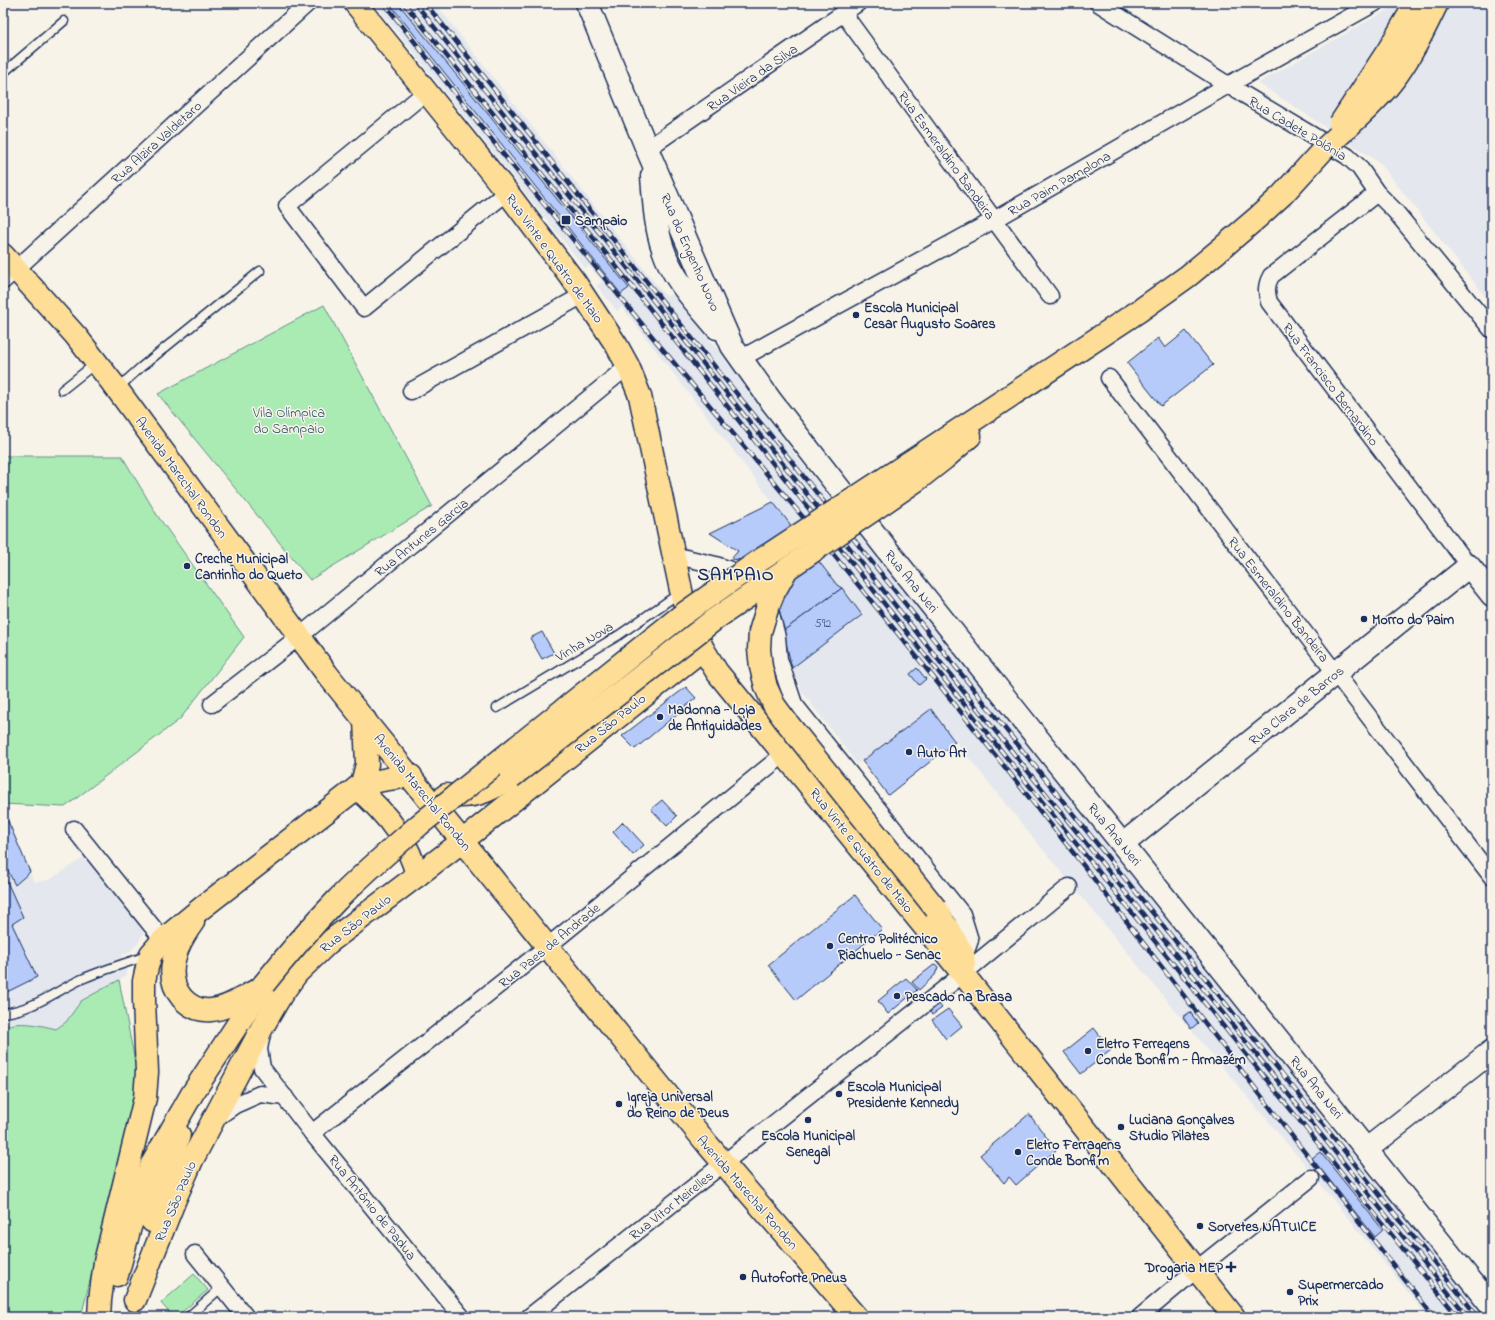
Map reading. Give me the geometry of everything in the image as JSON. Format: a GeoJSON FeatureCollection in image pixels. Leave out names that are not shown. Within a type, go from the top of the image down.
{"type":"FeatureCollection","features":[{"type":"Feature","properties":{"kind":"main road","name":"Rua Vinte e Quatro de Maio"},"geometry":{"type":"LineString","coordinates":[[355,3],[507,192],[583,295],[628,366],[640,396],[681,592],[691,624],[703,649],[717,672],[784,754],[963,965],[1234,1317]]}},
{"type":"Feature","properties":{"kind":"main road","name":"Rua do Engenho Novo"},"geometry":{"type":"LineString","coordinates":[[587,3],[648,153],[656,218],[663,250],[672,269],[684,288],[736,352]]}},
{"type":"Feature","properties":{"kind":"main road"},"geometry":{"type":"LineString","coordinates":[[1323,150],[1389,49],[1416,3]]}},
{"type":"Feature","properties":{"kind":"main road"},"geometry":{"type":"LineString","coordinates":[[106,1317],[130,1226],[143,1187],[155,1158],[192,1094],[263,985],[283,960],[336,901],[419,825],[687,611],[750,567],[967,439],[1004,401],[1139,312],[1188,276],[1258,217],[1282,194],[1323,150],[1373,103],[1391,82],[1409,56],[1437,3]]}},
{"type":"Feature","properties":{"kind":"main road","name":"Avenida Marechal Rondon"},"geometry":{"type":"LineString","coordinates":[[7,269],[76,336],[117,389],[327,674],[724,1164],[856,1317]]}},
{"type":"Feature","properties":{"kind":"main road","name":"Rua Ana Neri"},"geometry":{"type":"LineString","coordinates":[[736,352],[770,401],[1492,1307]]}},
{"type":"Feature","properties":{"kind":"main road"},"geometry":{"type":"LineString","coordinates":[[99,1317],[105,1262],[145,1098],[147,1072],[144,981],[146,967],[157,947],[203,907],[359,786],[388,779],[414,780],[434,792],[463,796],[479,794],[491,790],[511,777],[715,619],[787,569],[912,472]]}},
{"type":"Feature","properties":{"kind":"main road","name":"Rua Francisco Bernardino"},"geometry":{"type":"LineString","coordinates":[[1469,566],[1492,595]]}},
{"type":"Feature","properties":{"kind":"main road","name":"Rua Clara de Barros"},"geometry":{"type":"LineString","coordinates":[[1123,844],[1469,566]]}},
{"type":"Feature","properties":{"kind":"main road"},"geometry":{"type":"LineString","coordinates":[[787,569],[773,594],[760,632],[759,648],[761,667],[766,687],[774,705],[784,720],[936,909],[956,942],[963,965]]}},
{"type":"Feature","properties":{"kind":"main road","name":"Rua São Paulo"},"geometry":{"type":"LineString","coordinates":[[133,1308],[180,1186],[192,1160],[263,1026],[281,995],[297,973],[328,943],[462,841],[703,649]]}},
{"type":"Feature","properties":{"kind":"main road"},"geometry":{"type":"LineString","coordinates":[[359,786],[367,764],[365,720]]}},
{"type":"Feature","properties":{"kind":"main road"},"geometry":{"type":"LineString","coordinates":[[359,786],[400,835],[414,862],[417,876]]}},
{"type":"Feature","properties":{"kind":"main road"},"geometry":{"type":"LineString","coordinates":[[203,907],[184,934],[174,956],[172,975],[175,990],[186,1003],[199,1010],[213,1010],[231,1004],[263,985]]}},
{"type":"Feature","properties":{"kind":"main road"},"geometry":{"type":"LineString","coordinates":[[1367,1150],[1492,1051]]}},
{"type":"Feature","properties":{"kind":"main road"},"geometry":{"type":"LineString","coordinates":[[133,1308],[149,1231],[192,1094]]}},
{"type":"Feature","properties":{"kind":"street","name":"Rua Alzira Valdetaro"},"geometry":{"type":"LineString","coordinates":[[7,269],[308,3]]}},
{"type":"Feature","properties":{"kind":"street","name":"Rua Vieira da Silva"},"geometry":{"type":"LineString","coordinates":[[648,153],[858,3]]}},
{"type":"Feature","properties":{"kind":"street","name":"Rua Cadete Polônia"},"geometry":{"type":"LineString","coordinates":[[1098,3],[1228,85],[1347,156],[1359,167],[1378,193],[1395,211],[1492,330]]}},
{"type":"Feature","properties":{"kind":"street","name":"Rua Paim Pamplona"},"geometry":{"type":"LineString","coordinates":[[736,352],[994,220],[1228,85],[1375,3]]}},
{"type":"Feature","properties":{"kind":"street","name":"Rua Esmeraldino Bandeira"},"geometry":{"type":"LineString","coordinates":[[843,13],[1050,296]]}},
{"type":"Feature","properties":{"kind":"street"},"geometry":{"type":"LineString","coordinates":[[426,92],[287,206],[364,308],[507,192]]}},
{"type":"Feature","properties":{"kind":"street","name":"Rua Francisco Bernardino"},"geometry":{"type":"LineString","coordinates":[[1378,193],[1271,276],[1267,282],[1266,292],[1269,302],[1469,566]]}},
{"type":"Feature","properties":{"kind":"street"},"geometry":{"type":"LineString","coordinates":[[411,391],[583,295]]}},
{"type":"Feature","properties":{"kind":"street","name":"Rua Antunes Garcia"},"geometry":{"type":"LineString","coordinates":[[212,704],[300,636],[628,366]]}},
{"type":"Feature","properties":{"kind":"street","name":"Rua Esmeraldino Bandeira"},"geometry":{"type":"LineString","coordinates":[[1109,378],[1492,877]]}},
{"type":"Feature","properties":{"kind":"street"},"geometry":{"type":"LineString","coordinates":[[673,555],[716,565],[748,576],[766,594],[777,637],[779,659],[794,704],[962,914],[970,940],[963,965]]}},
{"type":"Feature","properties":{"kind":"street","name":"Rua Paes de Andrade"},"geometry":{"type":"LineString","coordinates":[[312,1133],[548,946],[784,754]]}},
{"type":"Feature","properties":{"kind":"street"},"geometry":{"type":"LineString","coordinates":[[74,829],[157,947]]}},
{"type":"Feature","properties":{"kind":"street","name":"Rua Vitor Meirelles"},"geometry":{"type":"LineString","coordinates":[[530,1317],[724,1164],[963,965],[1070,887]]}},
{"type":"Feature","properties":{"kind":"street","name":"Rua Antônio de Padua"},"geometry":{"type":"LineString","coordinates":[[263,1026],[260,1049],[262,1068],[312,1133],[462,1317]]}},
{"type":"Feature","properties":{"kind":"street"},"geometry":{"type":"LineString","coordinates":[[214,1120],[235,1105],[260,1094],[285,1097]]}},
{"type":"Feature","properties":{"kind":"street"},"geometry":{"type":"LineString","coordinates":[[1140,1317],[1197,1268],[1312,1178]]}},
{"type":"Feature","properties":{"kind":"street"},"geometry":{"type":"LineString","coordinates":[[195,1254],[246,1317]]}},
{"type":"Feature","properties":{"kind":"lane"},"geometry":{"type":"LineString","coordinates":[[3,73],[64,21]]}},
{"type":"Feature","properties":{"kind":"lane"},"geometry":{"type":"LineString","coordinates":[[117,389],[140,368],[260,271]]}},
{"type":"Feature","properties":{"kind":"lane"},"geometry":{"type":"LineString","coordinates":[[62,390],[96,362]]}},
{"type":"Feature","properties":{"kind":"lane","name":"Vinha Nova"},"geometry":{"type":"LineString","coordinates":[[497,708],[619,635],[681,592]]}},
{"type":"Feature","properties":{"kind":"lane"},"geometry":{"type":"LineString","coordinates":[[3,1013],[23,1010],[81,980],[157,947]]}},
{"type":"Feature","properties":{"kind":"lane"},"geometry":{"type":"LineString","coordinates":[[188,1317],[222,1287]]}},
{"type":"Feature","properties":{"kind":"shaded area"},"geometry":{"type":"Polygon","coordinates":[[[374,3],[435,3],[663,293],[667,296],[670,295],[675,297],[727,361],[786,443],[1314,1105],[1340,1141],[1345,1144],[1485,1317],[1428,1317],[1300,1159],[1192,1031],[1030,834],[931,709],[857,764],[803,693],[792,668],[862,615],[842,588],[837,585],[622,307],[617,311],[597,286],[602,281],[589,266],[585,268],[374,3]]]}},
{"type":"Feature","properties":{"kind":"shaded area"},"geometry":{"type":"Polygon","coordinates":[[[1400,3],[1492,3],[1492,305],[1380,163],[1258,83],[1400,3]]]}},
{"type":"Feature","properties":{"kind":"shaded area"},"geometry":{"type":"Polygon","coordinates":[[[8,821],[34,882],[49,880],[84,858],[90,858],[139,918],[143,933],[138,944],[128,953],[122,955],[127,974],[81,1001],[66,1022],[56,1029],[35,1024],[10,1024],[3,1027],[3,824],[8,821]]]}},
{"type":"Feature","properties":{"kind":"green space","name":"Vila Olímpica do Sampaio"},"geometry":{"type":"Polygon","coordinates":[[[324,305],[432,506],[310,580],[158,394],[324,305]]]}},
{"type":"Feature","properties":{"kind":"green space"},"geometry":{"type":"Polygon","coordinates":[[[3,454],[8,456],[122,456],[157,515],[244,637],[180,719],[65,807],[3,804],[3,454]]]}},
{"type":"Feature","properties":{"kind":"green space"},"geometry":{"type":"Polygon","coordinates":[[[119,980],[139,1082],[81,1317],[3,1317],[3,1027],[23,1024],[56,1029],[66,1022],[81,1001],[119,980]]]}},
{"type":"Feature","properties":{"kind":"green space"},"geometry":{"type":"Polygon","coordinates":[[[194,1274],[208,1290],[176,1317],[173,1317],[161,1303],[194,1274]]]}},
{"type":"Feature","properties":{"kind":"building"},"geometry":{"type":"Polygon","coordinates":[[[389,3],[398,3],[629,288],[621,294],[389,3]]]}},
{"type":"Feature","properties":{"kind":"building"},"geometry":{"type":"Polygon","coordinates":[[[1186,331],[1213,365],[1161,406],[1127,363],[1158,338],[1165,348],[1186,331]]]}},
{"type":"Feature","properties":{"kind":"building"},"geometry":{"type":"Polygon","coordinates":[[[773,502],[837,585],[842,588],[783,631],[778,608],[770,586],[759,568],[742,560],[731,559],[738,551],[710,533],[773,502]]]}},
{"type":"Feature","properties":{"kind":"building"},"geometry":{"type":"Polygon","coordinates":[[[842,588],[862,615],[792,668],[783,631],[842,588]]]}},
{"type":"Feature","properties":{"kind":"building"},"geometry":{"type":"Polygon","coordinates":[[[542,632],[554,653],[542,659],[530,638],[542,632]]]}},
{"type":"Feature","properties":{"kind":"building"},"geometry":{"type":"Polygon","coordinates":[[[917,668],[926,679],[919,685],[910,674],[917,668]]]}},
{"type":"Feature","properties":{"kind":"building","name":"Madonna - Loja de Antiguidades"},"geometry":{"type":"Polygon","coordinates":[[[686,687],[696,698],[635,749],[622,736],[686,687]]]}},
{"type":"Feature","properties":{"kind":"building","name":"Auto Art"},"geometry":{"type":"Polygon","coordinates":[[[931,709],[955,742],[888,795],[862,761],[931,709]]]}},
{"type":"Feature","properties":{"kind":"building"},"geometry":{"type":"Polygon","coordinates":[[[662,800],[677,816],[667,826],[651,809],[662,800]]]}},
{"type":"Feature","properties":{"kind":"building"},"geometry":{"type":"Polygon","coordinates":[[[8,821],[30,872],[15,885],[3,861],[3,824],[8,821]]]}},
{"type":"Feature","properties":{"kind":"building"},"geometry":{"type":"Polygon","coordinates":[[[623,822],[644,845],[633,855],[613,832],[623,822]]]}},
{"type":"Feature","properties":{"kind":"building"},"geometry":{"type":"Polygon","coordinates":[[[3,873],[23,917],[12,924],[37,977],[3,994],[3,873]]]}},
{"type":"Feature","properties":{"kind":"building","name":"Centro Politécnico Riachuelo - Senac"},"geometry":{"type":"Polygon","coordinates":[[[855,895],[882,929],[796,1000],[768,965],[855,895]]]}},
{"type":"Feature","properties":{"kind":"building"},"geometry":{"type":"Polygon","coordinates":[[[935,964],[938,967],[935,975],[919,990],[912,982],[935,964]]]}},
{"type":"Feature","properties":{"kind":"building","name":"Pescado na Brasa"},"geometry":{"type":"Polygon","coordinates":[[[906,978],[917,990],[888,1014],[878,1001],[906,978]]]}},
{"type":"Feature","properties":{"kind":"building"},"geometry":{"type":"Polygon","coordinates":[[[938,1003],[942,1008],[932,1015],[929,1010],[938,1003]]]}},
{"type":"Feature","properties":{"kind":"building"},"geometry":{"type":"Polygon","coordinates":[[[948,1009],[962,1026],[946,1039],[932,1020],[948,1009]]]}},
{"type":"Feature","properties":{"kind":"building"},"geometry":{"type":"Polygon","coordinates":[[[1190,1012],[1198,1023],[1191,1029],[1183,1017],[1190,1012]]]}},
{"type":"Feature","properties":{"kind":"building","name":"Eletro Ferregens Conde Bonfim - Armazém"},"geometry":{"type":"Polygon","coordinates":[[[1094,1028],[1111,1050],[1081,1074],[1064,1052],[1094,1028]]]}},
{"type":"Feature","properties":{"kind":"building","name":"Eletro Ferragens Conde Bonfim"},"geometry":{"type":"Polygon","coordinates":[[[1029,1114],[1056,1150],[1016,1185],[1009,1177],[1004,1183],[980,1155],[1029,1114]]]}},
{"type":"Feature","properties":{"kind":"building"},"geometry":{"type":"Polygon","coordinates":[[[1320,1152],[1383,1230],[1375,1237],[1312,1158],[1320,1152]]]}},
{"type":"Feature","properties":{"kind":"railway"},"geometry":{"type":"LineString","coordinates":[[384,3],[503,154],[921,662],[1087,870],[1434,1317]]}},
{"type":"Feature","properties":{"kind":"railway"},"geometry":{"type":"LineString","coordinates":[[404,3],[604,251],[995,743],[1458,1317]]}},
{"type":"Feature","properties":{"kind":"railway"},"geometry":{"type":"LineString","coordinates":[[415,3],[968,697],[1468,1317]]}},
{"type":"Feature","properties":{"kind":"railway"},"geometry":{"type":"LineString","coordinates":[[425,3],[1106,855],[1478,1317]]}},
{"type":"Feature","properties":{"kind":"place","name":"Sampaio"},"geometry":{"type":"Point","coordinates":[566,220]}},
{"type":"Feature","properties":{"kind":"place","name":"Escola Municipal Cesar Augusto Soares"},"geometry":{"type":"Point","coordinates":[856,315]}},
{"type":"Feature","properties":{"kind":"place","name":"Creche Municipal Cantinho do Queto"},"geometry":{"type":"Point","coordinates":[187,566]}},
{"type":"Feature","properties":{"kind":"place","name":"Morro do Paim"},"geometry":{"type":"Point","coordinates":[1364,619]}},
{"type":"Feature","properties":{"kind":"place","name":"Madonna - Loja de Antiguidades"},"geometry":{"type":"Point","coordinates":[660,717]}},
{"type":"Feature","properties":{"kind":"place","name":"Auto Art"},"geometry":{"type":"Point","coordinates":[909,752]}},
{"type":"Feature","properties":{"kind":"place","name":"Centro Politécnico Riachuelo - Senac"},"geometry":{"type":"Point","coordinates":[830,946]}},
{"type":"Feature","properties":{"kind":"place","name":"Pescado na Brasa"},"geometry":{"type":"Point","coordinates":[897,996]}},
{"type":"Feature","properties":{"kind":"place","name":"Eletro Ferregens Conde Bonfim - Armazém"},"geometry":{"type":"Point","coordinates":[1088,1051]}},
{"type":"Feature","properties":{"kind":"place","name":"Escola Municipal Presidente Kennedy"},"geometry":{"type":"Point","coordinates":[839,1094]}},
{"type":"Feature","properties":{"kind":"place","name":"Igreja Universal do Reino de Deus"},"geometry":{"type":"Point","coordinates":[619,1104]}},
{"type":"Feature","properties":{"kind":"place","name":"Escola Municipal Senegal"},"geometry":{"type":"Point","coordinates":[808,1120]}},
{"type":"Feature","properties":{"kind":"place","name":"Luciana Gonçalves Studio Pilates"},"geometry":{"type":"Point","coordinates":[1121,1127]}},
{"type":"Feature","properties":{"kind":"place","name":"Eletro Ferragens Conde Bonfim"},"geometry":{"type":"Point","coordinates":[1018,1152]}},
{"type":"Feature","properties":{"kind":"place","name":"Sorvetes NATUICE"},"geometry":{"type":"Point","coordinates":[1200,1226]}},
{"type":"Feature","properties":{"kind":"place","name":"Drogaria MEP"},"geometry":{"type":"Point","coordinates":[1231,1267]}},
{"type":"Feature","properties":{"kind":"place","name":"Autoforte Pneus"},"geometry":{"type":"Point","coordinates":[743,1277]}},
{"type":"Feature","properties":{"kind":"place","name":"Supermercado Prix"},"geometry":{"type":"Point","coordinates":[1290,1292]}},
{"type":"Feature","properties":{"kind":"district","name":"SAMPAIO"},"geometry":{"type":"Point","coordinates":[736,574]}}]}
